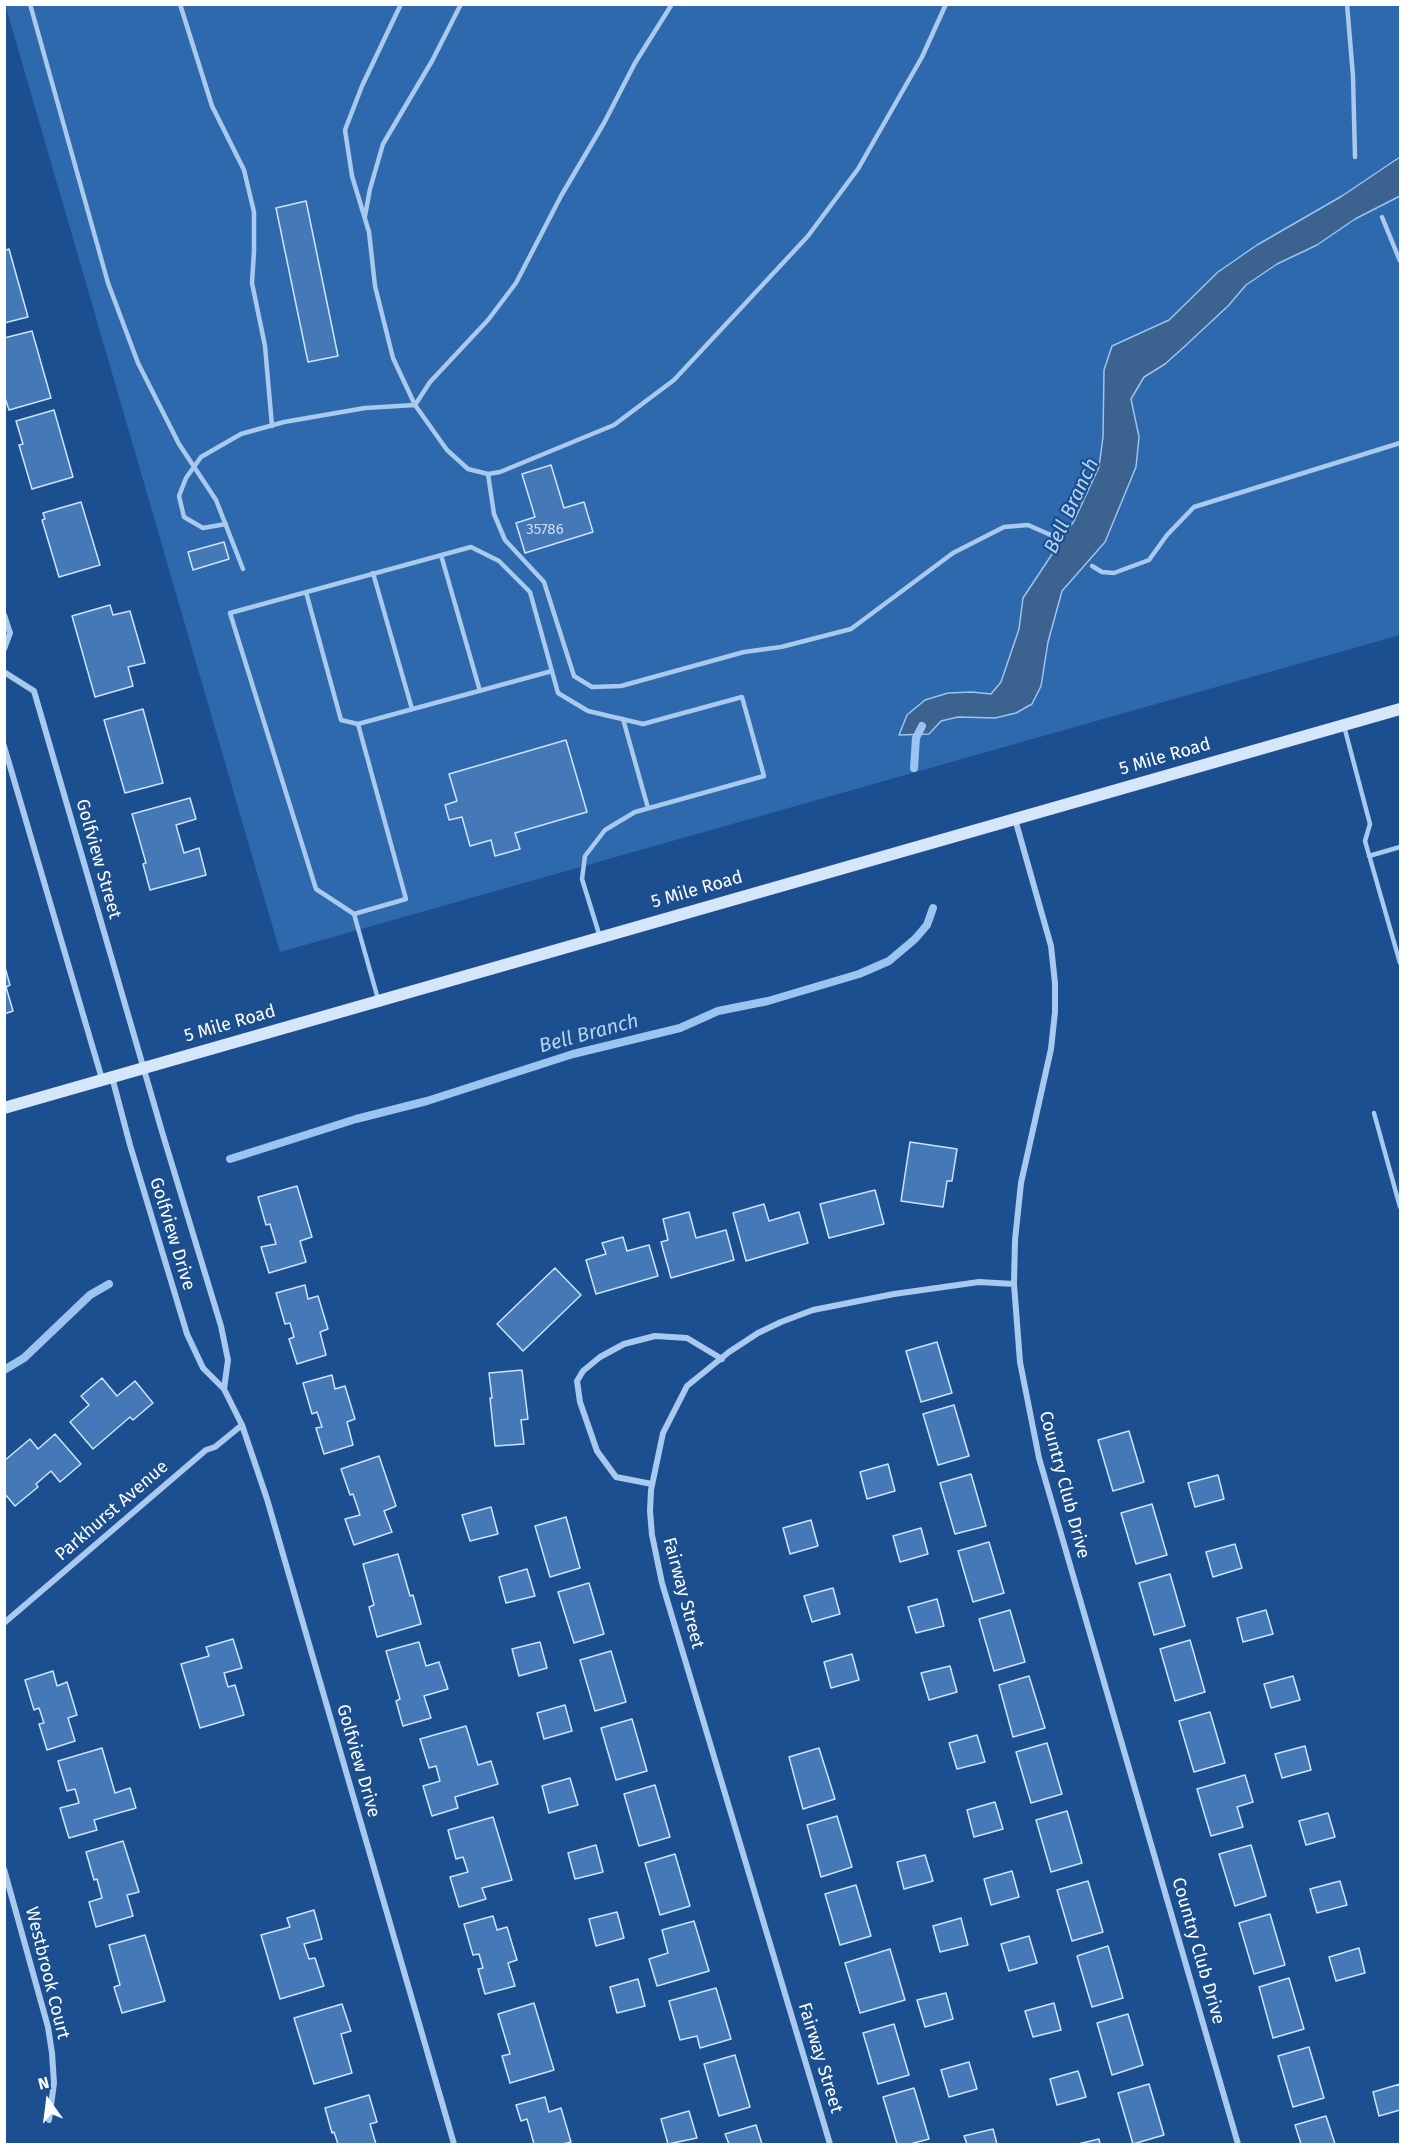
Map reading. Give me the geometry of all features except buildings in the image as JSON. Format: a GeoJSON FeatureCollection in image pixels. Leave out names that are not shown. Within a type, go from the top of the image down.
{"type":"FeatureCollection","features":[{"type":"Feature","properties":{"kind":"main road","name":"5 Mile Road"},"geometry":{"type":"LineString","coordinates":[[4,1108],[1401,709]]}},
{"type":"Feature","properties":{"kind":"street"},"geometry":{"type":"LineString","coordinates":[[4,615],[10,633],[4,649]]}},
{"type":"Feature","properties":{"kind":"street","name":"Golfview Street"},"geometry":{"type":"LineString","coordinates":[[4,672],[34,691],[143,1068]]}},
{"type":"Feature","properties":{"kind":"street","name":"Golfview Drive"},"geometry":{"type":"LineString","coordinates":[[4,746],[187,1334],[203,1368],[224,1389],[242,1425],[267,1499],[454,2145]]}},
{"type":"Feature","properties":{"kind":"street","name":"Country Club Drive"},"geometry":{"type":"LineString","coordinates":[[1015,819],[1051,946],[1055,983],[1051,1049],[1021,1183],[1015,1240],[1014,1284],[1020,1362],[1039,1458],[1238,2145]]}},
{"type":"Feature","properties":{"kind":"street","name":"Golfview Drive"},"geometry":{"type":"LineString","coordinates":[[143,1068],[221,1326],[228,1359],[224,1389]]}},
{"type":"Feature","properties":{"kind":"street","name":"Fairway Street"},"geometry":{"type":"LineString","coordinates":[[830,2145],[662,1583],[652,1534],[650,1510],[652,1484],[663,1433],[687,1386],[758,1333],[813,1310],[894,1294],[979,1282],[1014,1284]]}},
{"type":"Feature","properties":{"kind":"street"},"geometry":{"type":"LineString","coordinates":[[652,1484],[616,1477],[597,1451],[580,1402],[577,1381],[583,1371],[600,1357],[624,1344],[655,1336],[687,1338],[722,1359]]}},
{"type":"Feature","properties":{"kind":"street","name":"Parkhurst Avenue"},"geometry":{"type":"LineString","coordinates":[[4,1623],[206,1450],[215,1447],[242,1425]]}},
{"type":"Feature","properties":{"kind":"street","name":"Westbrook Court"},"geometry":{"type":"LineString","coordinates":[[4,1869],[48,2027],[54,2083],[49,2120]]}},
{"type":"Feature","properties":{"kind":"lane"},"geometry":{"type":"LineString","coordinates":[[30,4],[108,283],[138,363],[179,444],[216,500],[243,569]]}},
{"type":"Feature","properties":{"kind":"lane"},"geometry":{"type":"LineString","coordinates":[[180,4],[212,106],[244,170],[254,212],[252,283],[265,346],[272,426]]}},
{"type":"Feature","properties":{"kind":"lane"},"geometry":{"type":"LineString","coordinates":[[401,4],[362,86],[345,130],[351,176],[369,232],[375,286],[393,358],[415,405],[447,450],[468,469],[488,474],[500,472],[614,425],[674,380],[808,236],[858,169],[922,57],[946,4]]}},
{"type":"Feature","properties":{"kind":"lane"},"geometry":{"type":"LineString","coordinates":[[365,219],[370,189],[383,144],[432,61],[461,4]]}},
{"type":"Feature","properties":{"kind":"lane"},"geometry":{"type":"LineString","coordinates":[[415,405],[430,382],[488,320],[516,283],[561,196],[604,123],[635,63],[672,4]]}},
{"type":"Feature","properties":{"kind":"lane"},"geometry":{"type":"LineString","coordinates":[[1347,4],[1355,157]]}},
{"type":"Feature","properties":{"kind":"lane"},"geometry":{"type":"LineString","coordinates":[[1382,217],[1401,261]]}},
{"type":"Feature","properties":{"kind":"lane"},"geometry":{"type":"LineString","coordinates":[[226,524],[204,528],[184,517],[178,496],[186,478],[201,457],[241,434],[272,426],[365,408],[415,405]]}},
{"type":"Feature","properties":{"kind":"lane"},"geometry":{"type":"LineString","coordinates":[[1092,566],[1102,572],[1114,573],[1149,560],[1167,535],[1194,507],[1401,443]]}},
{"type":"Feature","properties":{"kind":"lane"},"geometry":{"type":"LineString","coordinates":[[488,474],[494,514],[505,540],[544,582],[574,676],[592,687],[621,686],[744,652],[782,647],[851,629],[953,553],[1004,527],[1028,525],[1053,536]]}},
{"type":"Feature","properties":{"kind":"lane"},"geometry":{"type":"LineString","coordinates":[[379,1000],[354,914],[316,889],[230,613],[471,547],[499,561],[530,592],[558,693],[588,711],[643,724],[742,697],[764,776],[635,812],[605,830],[585,856],[582,879],[600,937]]}},
{"type":"Feature","properties":{"kind":"lane"},"geometry":{"type":"LineString","coordinates":[[441,555],[480,691]]}},
{"type":"Feature","properties":{"kind":"lane"},"geometry":{"type":"LineString","coordinates":[[373,573],[412,709]]}},
{"type":"Feature","properties":{"kind":"lane"},"geometry":{"type":"LineString","coordinates":[[306,592],[341,720],[358,724],[552,671]]}},
{"type":"Feature","properties":{"kind":"lane"},"geometry":{"type":"LineString","coordinates":[[622,719],[648,808]]}},
{"type":"Feature","properties":{"kind":"lane"},"geometry":{"type":"LineString","coordinates":[[354,914],[406,899],[358,724]]}},
{"type":"Feature","properties":{"kind":"lane"},"geometry":{"type":"LineString","coordinates":[[1344,725],[1370,824],[1365,841],[1401,963]]}},
{"type":"Feature","properties":{"kind":"lane"},"geometry":{"type":"LineString","coordinates":[[1369,855],[1401,847]]}},
{"type":"Feature","properties":{"kind":"lane"},"geometry":{"type":"LineString","coordinates":[[1374,1113],[1401,1207]]}},
{"type":"Feature","properties":{"kind":"shaded area"},"geometry":{"type":"Polygon","coordinates":[[[5,4],[1400,5],[1400,635],[280,952],[5,4]]]}},
{"type":"Feature","properties":{"kind":"shaded area"},"geometry":{"type":"Polygon","coordinates":[[[1400,157],[1400,196],[1355,219],[1317,245],[1277,264],[1246,285],[1228,306],[1184,347],[1165,364],[1144,377],[1131,399],[1139,437],[1136,467],[1105,542],[1062,591],[1048,642],[1041,686],[1032,704],[1016,713],[995,718],[958,717],[941,721],[929,734],[899,735],[907,715],[925,700],[948,693],[991,694],[1001,682],[1019,629],[1023,598],[1074,521],[1099,467],[1103,437],[1104,370],[1112,346],[1169,320],[1218,272],[1257,245],[1342,196],[1400,157]]]}},
{"type":"Feature","properties":{"kind":"waterway","name":"Bell Branch"},"geometry":{"type":"LineString","coordinates":[[914,768],[916,738],[922,726]]}},
{"type":"Feature","properties":{"kind":"waterway","name":"Bell Branch"},"geometry":{"type":"LineString","coordinates":[[230,1159],[356,1119],[427,1101],[573,1054],[680,1028],[718,1011],[768,1001],[859,974],[889,961],[915,939],[927,925],[933,908]]}},
{"type":"Feature","properties":{"kind":"waterway","name":"Bell Branch"},"geometry":{"type":"LineString","coordinates":[[4,1370],[24,1358],[90,1295],[109,1284]]}}]}
